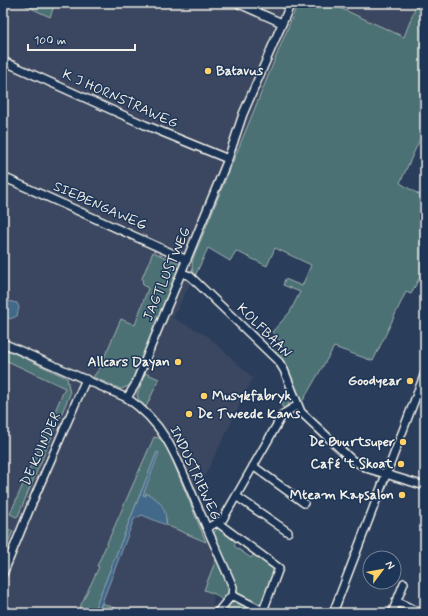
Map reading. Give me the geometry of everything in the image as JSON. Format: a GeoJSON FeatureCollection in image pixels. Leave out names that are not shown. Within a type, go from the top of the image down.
{"type":"FeatureCollection","features":[{"type":"Feature","properties":{"kind":"street"},"geometry":{"type":"LineString","coordinates":[[237,3],[282,23],[291,3]]}},
{"type":"Feature","properties":{"kind":"street","name":"JAGTLUSTWEG"},"geometry":{"type":"LineString","coordinates":[[127,398],[135,385],[182,273],[228,159],[243,114],[282,23]]}},
{"type":"Feature","properties":{"kind":"street","name":"K J HORNSTRAWEG"},"geometry":{"type":"LineString","coordinates":[[3,61],[145,125],[228,159]]}},
{"type":"Feature","properties":{"kind":"street","name":"SIEBENGAWEG"},"geometry":{"type":"LineString","coordinates":[[3,177],[187,260]]}},
{"type":"Feature","properties":{"kind":"street","name":"KOLFBAAN"},"geometry":{"type":"LineString","coordinates":[[182,273],[190,276],[279,362],[284,370],[301,412],[352,460],[369,469],[425,486]]}},
{"type":"Feature","properties":{"kind":"street","name":"INDUSTRIEWEG"},"geometry":{"type":"LineString","coordinates":[[3,343],[127,398],[148,414],[166,437],[233,587],[232,595]]}},
{"type":"Feature","properties":{"kind":"street"},"geometry":{"type":"LineString","coordinates":[[333,613],[425,373]]}},
{"type":"Feature","properties":{"kind":"street","name":"DE KUINDER"},"geometry":{"type":"LineString","coordinates":[[3,574],[34,496],[86,379]]}},
{"type":"Feature","properties":{"kind":"street"},"geometry":{"type":"LineString","coordinates":[[207,528],[218,523],[223,518],[283,414],[298,405]]}},
{"type":"Feature","properties":{"kind":"street"},"geometry":{"type":"LineString","coordinates":[[253,466],[304,503]]}},
{"type":"Feature","properties":{"kind":"street"},"geometry":{"type":"LineString","coordinates":[[236,496],[288,532]]}},
{"type":"Feature","properties":{"kind":"street"},"geometry":{"type":"LineString","coordinates":[[217,613],[232,595],[263,611],[279,568],[218,523]]}},
{"type":"Feature","properties":{"kind":"street"},"geometry":{"type":"LineString","coordinates":[[392,613],[404,583]]}},
{"type":"Feature","properties":{"kind":"street"},"geometry":{"type":"LineString","coordinates":[[396,601],[420,613]]}},
{"type":"Feature","properties":{"kind":"shaded area"},"geometry":{"type":"Polygon","coordinates":[[[3,3],[307,3],[225,212],[173,318],[208,336],[253,378],[194,498],[218,558],[213,605],[210,613],[3,613],[3,3]]]}},
{"type":"Feature","properties":{"kind":"shaded area"},"geometry":{"type":"Polygon","coordinates":[[[317,3],[418,3],[405,42],[317,3]]]}},
{"type":"Feature","properties":{"kind":"shaded area"},"geometry":{"type":"Polygon","coordinates":[[[3,300],[17,303],[19,307],[17,316],[10,319],[3,314],[3,300]]]}},
{"type":"Feature","properties":{"kind":"shaded area"},"geometry":{"type":"Polygon","coordinates":[[[157,452],[159,453],[143,495],[146,496],[146,493],[162,505],[166,525],[142,515],[134,519],[98,613],[93,613],[157,452]]]}},
{"type":"Feature","properties":{"kind":"green space"},"geometry":{"type":"Polygon","coordinates":[[[20,3],[48,3],[54,6],[50,17],[20,3]]]}},
{"type":"Feature","properties":{"kind":"green space"},"geometry":{"type":"Polygon","coordinates":[[[298,3],[329,3],[404,37],[417,3],[425,3],[425,128],[400,183],[425,198],[425,267],[411,294],[406,292],[373,361],[334,347],[301,404],[275,355],[281,342],[272,332],[290,312],[300,292],[283,285],[285,279],[302,286],[311,265],[275,248],[267,266],[236,251],[230,261],[208,248],[195,276],[192,266],[200,241],[298,3]]]}},
{"type":"Feature","properties":{"kind":"green space"},"geometry":{"type":"Polygon","coordinates":[[[153,252],[180,264],[134,379],[129,386],[121,389],[93,377],[99,369],[121,319],[135,325],[148,288],[143,285],[142,278],[153,252]]]}},
{"type":"Feature","properties":{"kind":"green space"},"geometry":{"type":"Polygon","coordinates":[[[3,348],[67,378],[70,394],[18,516],[16,517],[10,514],[65,388],[3,359],[3,348]]]}},
{"type":"Feature","properties":{"kind":"green space"},"geometry":{"type":"Polygon","coordinates":[[[145,373],[159,379],[146,407],[140,403],[137,395],[145,373]]]}},
{"type":"Feature","properties":{"kind":"green space"},"geometry":{"type":"Polygon","coordinates":[[[290,392],[291,401],[285,408],[281,406],[290,392]]]}},
{"type":"Feature","properties":{"kind":"green space"},"geometry":{"type":"Polygon","coordinates":[[[154,437],[162,439],[165,442],[206,542],[166,525],[166,518],[146,493],[146,496],[143,495],[157,452],[93,613],[77,613],[99,567],[97,566],[154,437]]]}},
{"type":"Feature","properties":{"kind":"green space"},"geometry":{"type":"Polygon","coordinates":[[[3,527],[13,531],[3,554],[3,527]]]}},
{"type":"Feature","properties":{"kind":"green space"},"geometry":{"type":"Polygon","coordinates":[[[219,527],[238,540],[234,546],[251,558],[255,552],[277,568],[261,609],[237,596],[237,587],[213,533],[219,527]]]}},
{"type":"Feature","properties":{"kind":"green space"},"geometry":{"type":"Polygon","coordinates":[[[217,557],[230,590],[229,596],[223,601],[215,594],[204,590],[217,557]]]}},
{"type":"Feature","properties":{"kind":"green space"},"geometry":{"type":"Polygon","coordinates":[[[236,599],[252,608],[254,613],[220,613],[236,599]]]}},
{"type":"Feature","properties":{"kind":"green space"},"geometry":{"type":"Polygon","coordinates":[[[102,603],[126,613],[98,613],[102,603]]]}},
{"type":"Feature","properties":{"kind":"place","name":"Batavus"},"geometry":{"type":"Point","coordinates":[208,71]}},
{"type":"Feature","properties":{"kind":"place","name":"Allcars Dayan"},"geometry":{"type":"Point","coordinates":[178,362]}},
{"type":"Feature","properties":{"kind":"place","name":"Goodyear"},"geometry":{"type":"Point","coordinates":[410,381]}},
{"type":"Feature","properties":{"kind":"place","name":"Musykfabryk"},"geometry":{"type":"Point","coordinates":[204,396]}},
{"type":"Feature","properties":{"kind":"place","name":"De Tweede Kans"},"geometry":{"type":"Point","coordinates":[189,414]}},
{"type":"Feature","properties":{"kind":"place","name":"De Buurtsuper"},"geometry":{"type":"Point","coordinates":[403,442]}},
{"type":"Feature","properties":{"kind":"place","name":"Café 't Skoat"},"geometry":{"type":"Point","coordinates":[401,464]}},
{"type":"Feature","properties":{"kind":"place","name":"Mteam Kapsalon"},"geometry":{"type":"Point","coordinates":[402,495]}}]}
